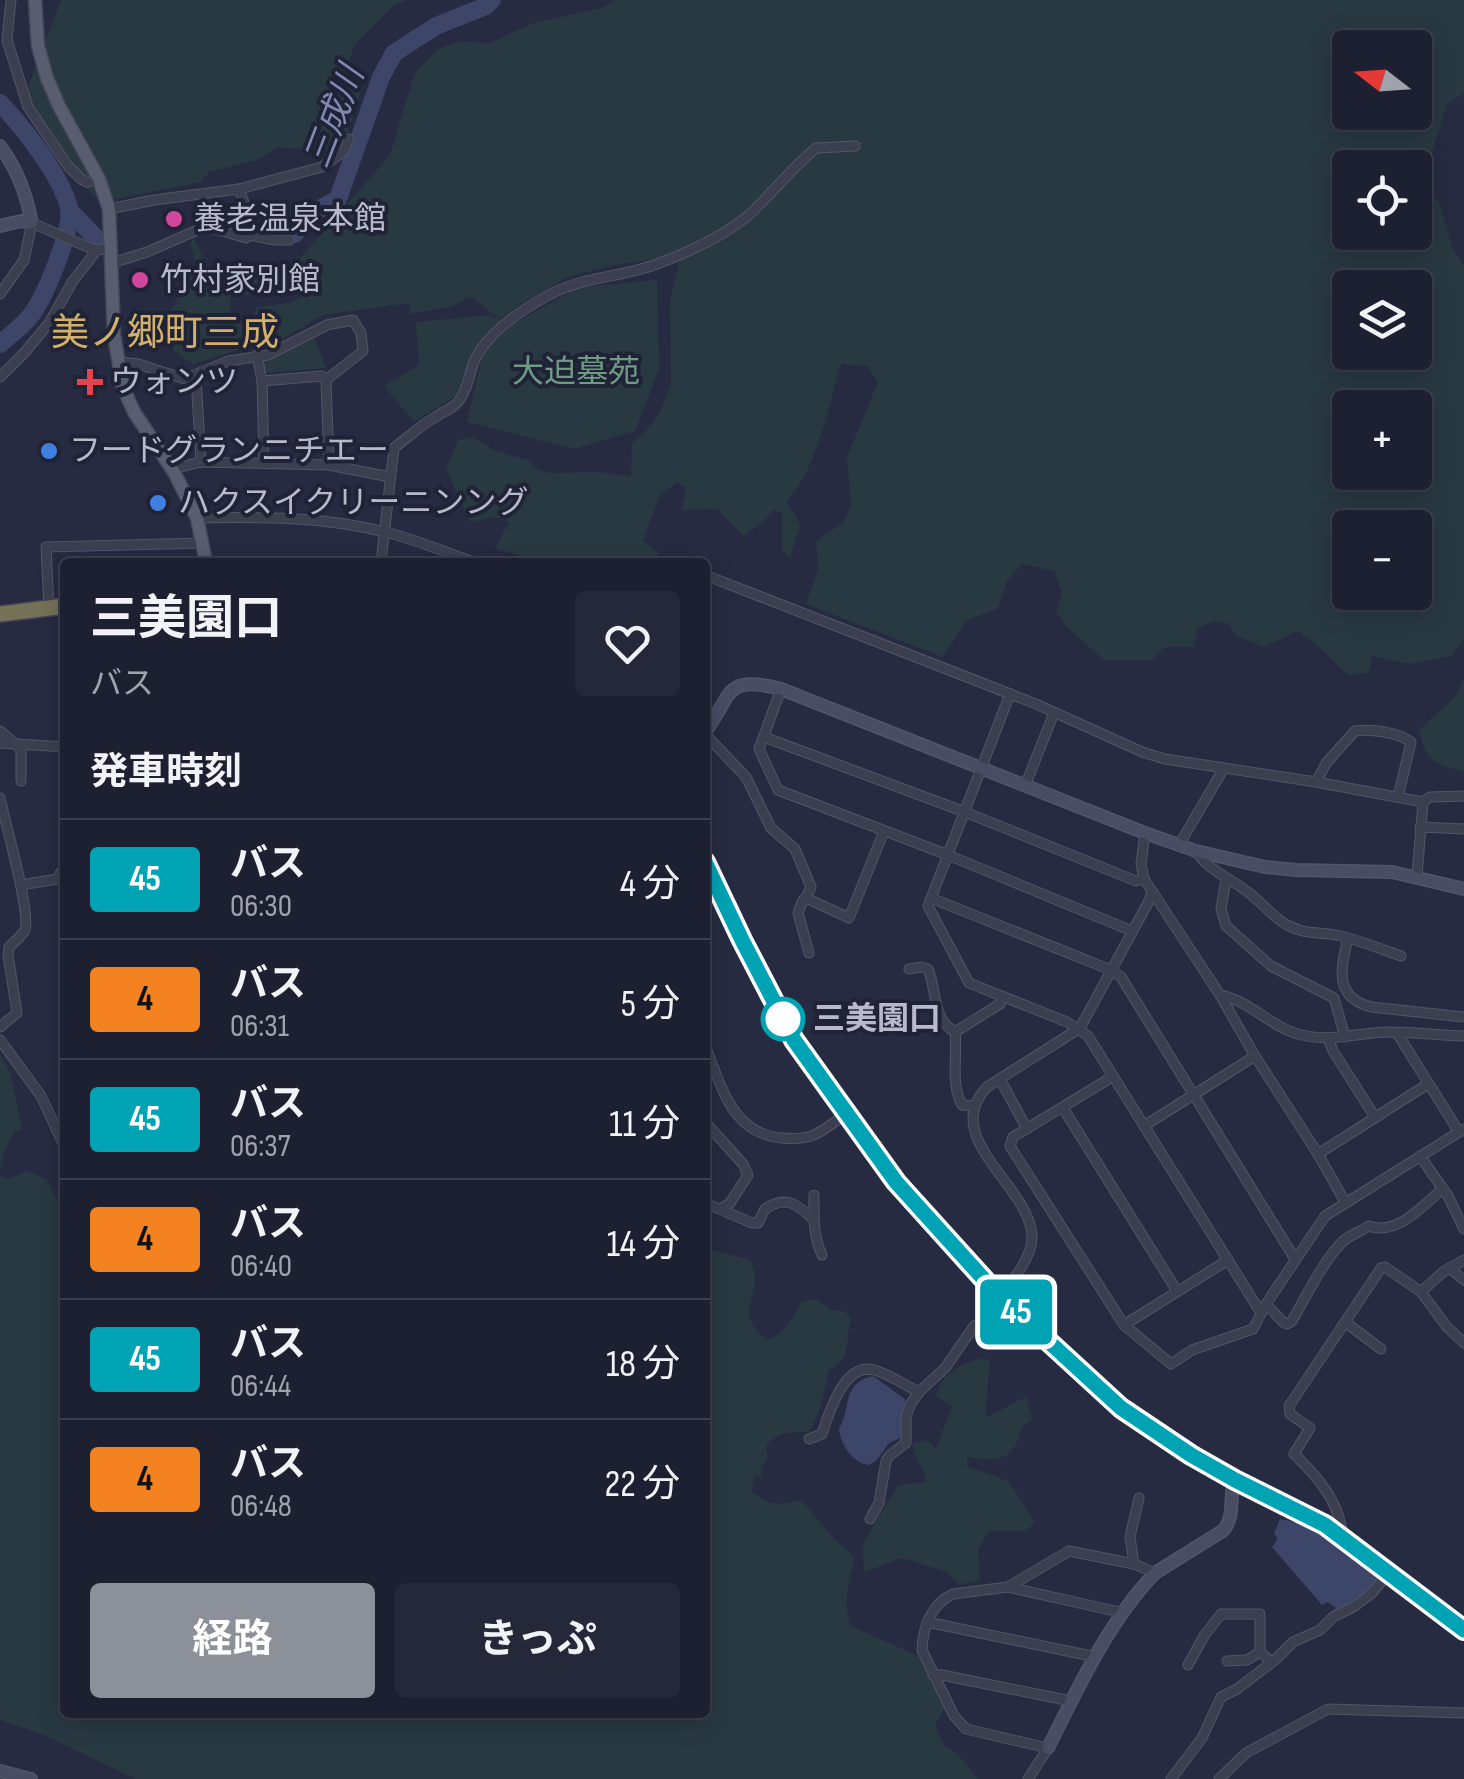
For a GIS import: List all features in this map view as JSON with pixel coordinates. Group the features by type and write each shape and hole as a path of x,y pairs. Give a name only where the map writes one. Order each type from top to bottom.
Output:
{"highway":[{"path":"0,614 57,607"},
{"path":"710,872 794,1040 896,1182 1004,1301 1121,1408 1191,1455 1325,1525 1459,1621"}],"main road":[{"path":"34,0 38,46 47,78 99,179 108,209 100,249 112,264 114,335 123,387 198,518 206,558"}],"street":[{"path":"11,0 7,40 28,107 68,166 87,182 99,179"},
{"path":"108,209 239,189 322,167 344,151 349,139"},
{"path":"0,146 14,166 37,226 24,260 0,294"},
{"path":"382,558 394,448 456,404 491,334 546,296 586,280 636,271 706,243 748,215 816,148 854,146"},
{"path":"239,189 250,235"},
{"path":"0,226 22,221 100,249 49,322 0,376"},
{"path":"112,264 202,228 216,228 239,238 250,235 289,240"},
{"path":"118,362 185,379 228,361 268,355 327,325 353,320 361,333 363,351 326,380"},
{"path":"257,355 262,381 264,463"},
{"path":"196,376 201,462"},
{"path":"262,381 322,376 326,380 329,465"},
{"path":"172,470 201,462 264,463 329,465 390,476"},
{"path":"198,518 320,520 386,532 462,558"},
{"path":"57,607 46,547 204,543"},
{"path":"710,577 1010,694 1165,760 1423,802 1430,797 1464,796"},
{"path":"710,724 730,690 760,684 782,689 1196,851 1296,870 1392,872 1464,890"},
{"path":"782,689 759,750 778,790 1132,931"},
{"path":"1010,694 928,906 969,983 1080,1028 1088,1036 1228,1260 1264,1308 1283,1322 1292,1321 1344,1239 1370,1226 1380,1229 1404,1221 1442,1189"},
{"path":"710,712 714,717"},
{"path":"1025,786 1054,714"},
{"path":"1316,782 1355,730 1405,737 1410,742 1398,797"},
{"path":"0,731 21,748 20,780"},
{"path":"764,737 1136,881 1144,879"},
{"path":"710,738 746,777 771,828 794,848 810,888 798,913 809,952"},
{"path":"0,743 60,748"},
{"path":"1179,845 1224,768"},
{"path":"0,798 21,885 26,926 24,933 9,946 8,954 17,1013 0,1027"},
{"path":"1417,876 1423,802"},
{"path":"1420,827 1464,829"},
{"path":"806,898 849,918 884,831"},
{"path":"1145,834 1141,864 1144,879 1345,1202"},
{"path":"1196,851 1226,879 1250,892 1275,917 1304,933 1348,938 1401,956"},
{"path":"21,885 57,879 60,874"},
{"path":"1226,879 1221,909 1226,926 1272,966 1334,998 1345,1037"},
{"path":"870,1519 879,1504 886,1461 906,1443 910,1405 944,1368 974,1326 999,1314 1032,1237 1028,1218 974,1132 974,1106 980,1094 1000,1079 1080,1028 1152,892"},
{"path":"931,898 1121,977 1295,1259"},
{"path":"1348,938 1342,982 1346,992 1358,1002 1371,1007 1464,1017"},
{"path":"909,969 928,969 934,998 946,1026 955,1032"},
{"path":"1220,996 1244,1002 1290,1032 1328,1038 1397,1033 1464,1036"},
{"path":"955,1032 1000,1004 1004,997"},
{"path":"955,1032 956,1094 962,1105 974,1106"},
{"path":"1112,1076 1013,1138 1010,1146 1124,1324 1171,1364 1192,1350 1253,1329 1325,1216 1462,1130 1397,1033"},
{"path":"1328,1038 1376,1117"},
{"path":"0,1040 41,1096 60,1137"},
{"path":"1144,1126 1256,1056"},
{"path":"710,1057 733,1110 743,1123 764,1136 798,1139 815,1134 848,1112"},
{"path":"1000,1079 1028,1129"},
{"path":"1318,1154 1428,1084"},
{"path":"1062,1108 1177,1291"},
{"path":"710,1128 748,1175 730,1203 720,1208"},
{"path":"1420,1156 1464,1229"},
{"path":"814,1195 814,1219 822,1256"},
{"path":"710,1204 758,1223 765,1209 784,1200 798,1204 814,1219"},
{"path":"1124,1324 1228,1260"},
{"path":"1421,1292 1464,1260"},
{"path":"1342,1538 1342,1523 1327,1492 1294,1454 1310,1428 1290,1414 1289,1406 1381,1268 1421,1292 1464,1343"},
{"path":"1449,1268 1464,1280"},
{"path":"1345,1322 1381,1348"},
{"path":"809,1438 822,1434 839,1391 860,1369 873,1370 919,1392"},
{"path":"1028,1779 1096,1657 1155,1573 1224,1530 1232,1516 1231,1490 1235,1480"},
{"path":"1134,1564 1130,1538 1139,1498"},
{"path":"1008,1588 1069,1551 1134,1564 1155,1573"},
{"path":"1170,1779 1202,1738 1221,1697 1237,1689 1293,1642 1320,1630 1333,1617 1372,1594 1388,1573"},
{"path":"1048,1748 966,1730 954,1716 922,1650 927,1622 937,1605 954,1594 1008,1588 1124,1613"},
{"path":"1188,1665 1221,1614 1231,1612 1260,1614 1260,1652"},
{"path":"927,1622 1096,1657"},
{"path":"1260,1652 1272,1662"},
{"path":"1227,1661 1247,1660 1260,1652"},
{"path":"933,1675 1071,1702"},
{"path":"1219,1779 1246,1754 1328,1709 1464,1713"},
{"path":"0,1771 32,1779"}],"green space":[{"path":"61,0 406,0 395,4 354,45 346,74 362,88 346,137 331,152 278,147 257,160 209,172 201,182 100,202 27,108 28,87"},
{"path":"615,0 1464,0 1464,93 1447,104 1432,153 1332,150 1332,250 1432,250 1432,195 1439,202 1452,246 1464,267 1464,639 1452,656 1408,664 1372,656 1369,673 1348,675 1297,631 1264,647 1236,636 1228,623 1213,621 1197,629 1194,647 1164,647 1152,660 1104,660 1056,612 1062,592 1054,571 1022,564 1007,581 998,608 966,621 943,657 806,604 818,569 816,541 843,523 851,505 847,457 878,382 867,366 841,364 814,456 786,502 800,525 790,558 782,550 782,512 773,510 744,536 717,509 682,510 686,488 677,482 660,495 643,540 659,553 655,558 528,558 495,548 509,522 495,517 470,522 446,469 458,440 472,437 496,451 528,460 538,470 552,473 600,472 631,477 632,443 660,412 671,384 670,300 680,259 665,257 570,276 522,303 500,319 503,322 469,366 457,395 414,422 384,386 419,365 416,322 489,315 499,319 474,298 411,314 409,303 322,315 267,348 258,343 251,320 257,307 295,300 313,285 231,296 229,319 246,325 251,346 193,364 173,350 178,328 163,324 187,278 199,272 190,243 194,238 209,271 264,281 279,276 296,263 390,155 415,72 438,49 462,41 490,43 533,23 605,7"},
{"name":"大迫墓苑","path":"657,280 659,369 635,431 574,449 467,422 483,352 513,324 579,287"},
{"path":"313,334 326,368 265,373 262,358"},
{"path":"1464,676 1464,772 1433,760 1419,730 1457,695"},
{"path":"0,1054 11,1074 22,1131 15,1130 12,1136 0,1175"},
{"path":"26,1171 46,1179 60,1210 60,1718 710,1718 710,1249 750,1260 755,1284 750,1320 768,1340 784,1329 802,1301 816,1299 851,1318 844,1355 829,1370 810,1432 786,1433 770,1441 766,1446 768,1459 761,1476 754,1475 752,1492 775,1503 801,1500 854,1556 847,1599 851,1626 919,1656 945,1708 935,1724 944,1746 957,1753 978,1779 136,1779 44,1735 0,1720 0,1175 8,1179"},
{"path":"983,1358 990,1360 985,1418 1026,1397 1032,1420 1022,1427 1009,1453 996,1459 967,1457 967,1467 1009,1482 1035,1522 1026,1531 989,1531 978,1549 980,1580 959,1585 947,1572 902,1558 864,1572 863,1543 898,1485 926,1482 913,1444 927,1440 936,1449 952,1406 936,1396 939,1388 954,1370"}],"water":[{"path":"873,1376 905,1399 904,1436 889,1443 876,1461 868,1465 848,1452 839,1429 851,1391"},
{"path":"1280,1519 1299,1523 1332,1542 1380,1578 1365,1597 1336,1612 1327,1602 1322,1605 1272,1547 1278,1538 1274,1534"}],"waterway":[{"name":"三成川","path":"295,234 308,217 338,199 381,77 394,53 436,26 492,0"},
{"path":"0,103 50,167 69,208 67,230 39,302 27,320 0,344"},
{"name":"三成川","path":"70,211 97,239"}],"bus line":[{"name":"45","path":"710,873 794,1040 896,1182 999,1296 1121,1408 1191,1455 1325,1525 1464,1630"}],"place":[{"name":"養老温泉本館","path":"174,219"},
{"name":"竹村家別館","path":"140,280"},
{"name":"ウォンツ","path":"90,382"},
{"name":"フードグランニチエー","path":"49,451"},
{"name":"ハクスイクリーニンング","path":"158,503"},
{"name":"三美園口","path":"783,1019"}],"district":[{"name":"美ノ郷町三成","path":"165,333"}]}
